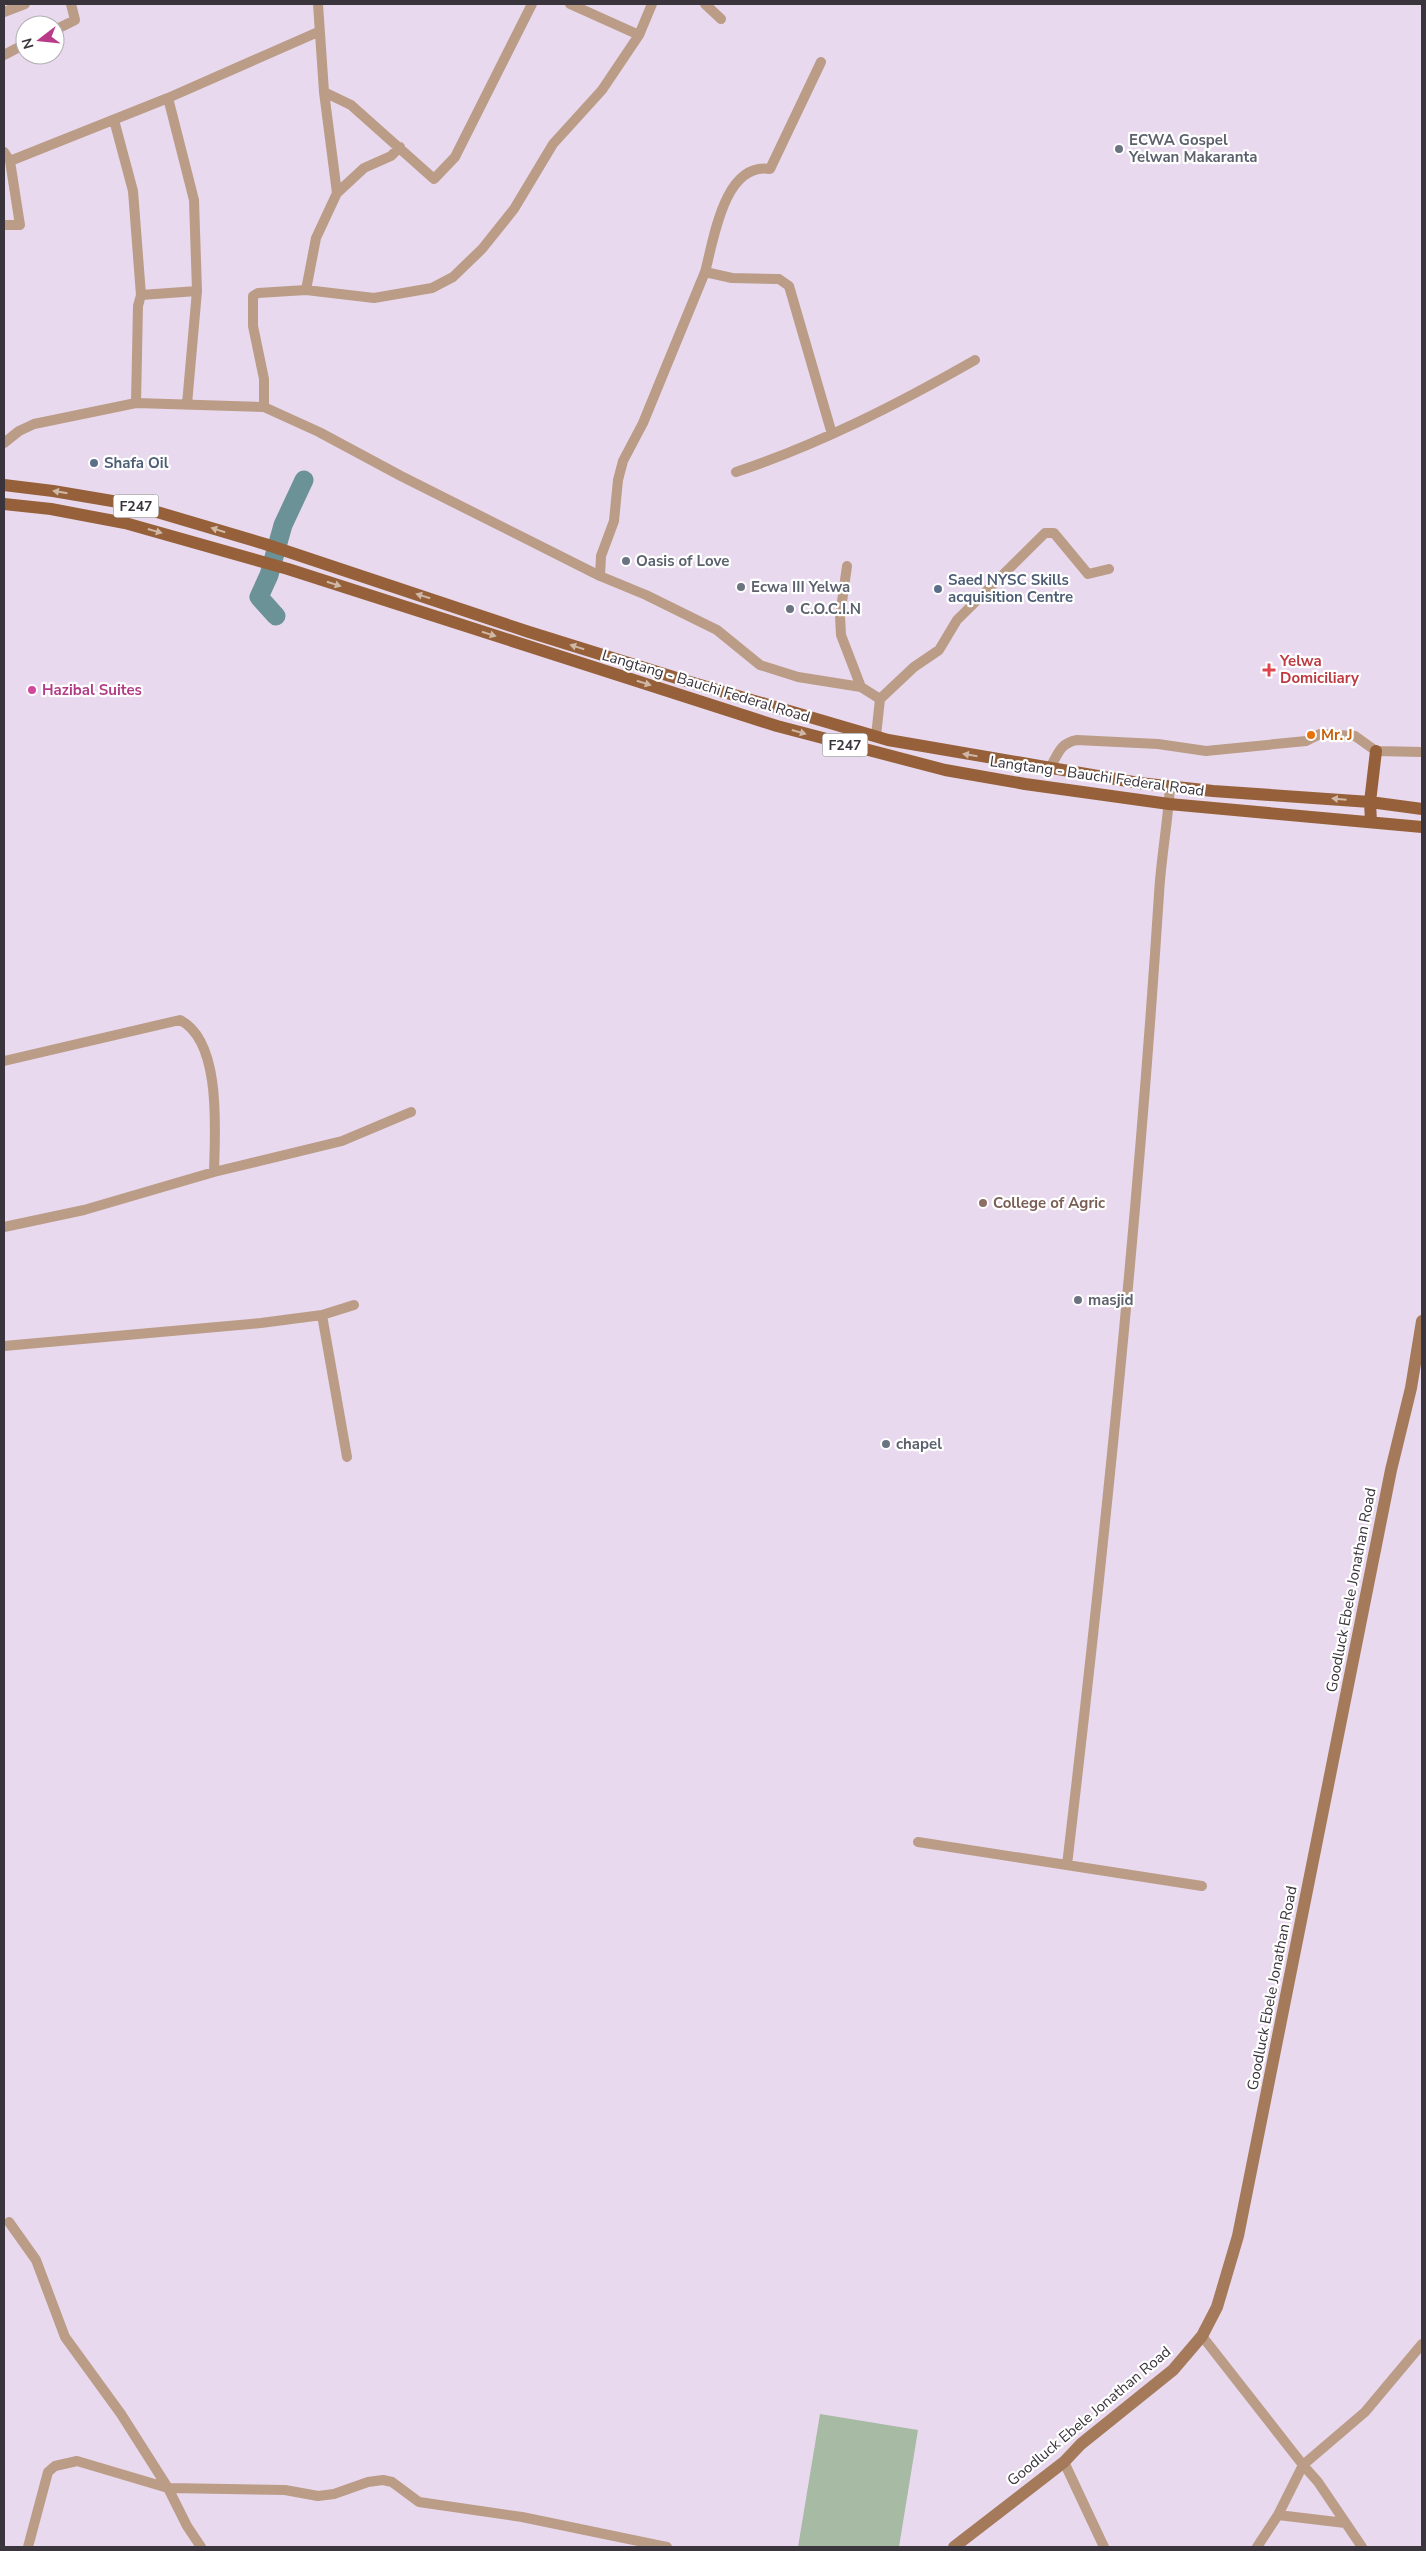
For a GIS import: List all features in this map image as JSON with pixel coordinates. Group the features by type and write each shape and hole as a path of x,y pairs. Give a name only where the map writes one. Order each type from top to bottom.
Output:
{"main road":[{"name":"F247","path":"4,485 70,493 130,504 265,544 683,680 876,736 965,755 1170,786 1370,802 1422,809"},
{"name":"Langtang - Bauchi Federal Road","path":"4,504 109,519 288,569 778,726 945,770 1025,784 1169,804 1422,827"},
{"path":"1371,822 1370,802 1376,751"},
{"name":"Goodluck Ebele Jonathan Road","path":"954,2547 1064,2462 1081,2444 1173,2370 1202,2336 1217,2307 1238,2236 1389,1480 1411,1388 1422,1320"}],"street":[{"path":"4,12 25,4"},
{"path":"65,25 75,20 71,4"},
{"path":"318,4 318,32 324,92 337,193"},
{"path":"324,92 351,105 434,179 455,157 532,4"},
{"path":"570,4 639,34"},
{"path":"264,407 264,380 253,326 253,296 258,293 306,290 374,298 432,288 452,277 482,250 514,209 553,144 602,90 639,34 652,4"},
{"path":"705,4 721,19"},
{"path":"10,161 168,98 318,32"},
{"path":"600,576 601,556 614,521 618,480 623,461 643,423 705,272 724,201 745,172 758,167 770,169 821,62"},
{"path":"168,98 194,200 197,291 186,404"},
{"path":"114,120 133,191 141,295 138,306 136,403"},
{"path":"306,290 316,238 337,193 364,168 391,156 400,147"},
{"path":"4,152 10,161 20,225 4,226"},
{"path":"705,272 732,278 779,279 789,286 832,434"},
{"path":"141,295 197,291"},
{"path":"736,472 790,454 904,400 975,360"},
{"path":"4,443 19,431 34,424 136,403 264,407 319,432 600,576 717,630 760,665 798,677 861,687 880,699"},
{"path":"876,736 880,699 914,667 939,650 957,620 1045,533 1054,533 1088,574 1109,569"},
{"path":"847,566 840,616 841,635 861,687"},
{"path":"1050,768 1060,746 1077,740 1158,744 1206,751 1306,741 1320,734 1355,736 1376,751 1422,752"},
{"path":"1067,1865 1094,1636 1135,1228 1160,884 1170,786"},
{"path":"4,1061 180,1020 191,1026 207,1059 213,1096 214,1172"},
{"path":"4,1227 84,1210 214,1172 342,1141 411,1112"},
{"path":"4,1346 261,1323 322,1315 354,1305"},
{"path":"322,1315 347,1457"},
{"path":"918,1842 1202,1886"},
{"path":"9,2222 36,2260 65,2337 121,2414 168,2488 187,2526 201,2547"},
{"path":"1202,2336 1318,2482 1362,2547"},
{"path":"1257,2547 1278,2515 1303,2465 1365,2412 1422,2344"},
{"path":"28,2547 48,2472 55,2466 78,2461 168,2488 285,2490 318,2496 334,2494 368,2482 383,2480 392,2482 419,2502 522,2517 667,2547"},
{"path":"1064,2462 1104,2547"},
{"path":"1278,2515 1345,2523"}],"green space":[{"path":"820,2414 918,2430 899,2547 798,2547"}],"waterway":[{"path":"276,616 259,597 269,575 283,525 304,480"}],"place":[{"name":"ECWA Gospel Yelwan Makaranta","path":"1119,149"},
{"name":"Shafa Oil","path":"94,463"},
{"name":"Oasis of Love","path":"626,561"},
{"name":"Ecwa III Yelwa","path":"741,587"},
{"name":"Saed NYSC Skills acquisition Centre","path":"938,589"},
{"name":"C.O.C.I.N","path":"790,609"},
{"name":"Yelwa Domiciliary","path":"1269,670"},
{"name":"Hazibal Suites","path":"32,690"},
{"name":"Mr. J","path":"1311,735"},
{"name":"College of Agric","path":"983,1203"},
{"name":"masjid","path":"1078,1300"},
{"name":"chapel","path":"886,1444"}]}
